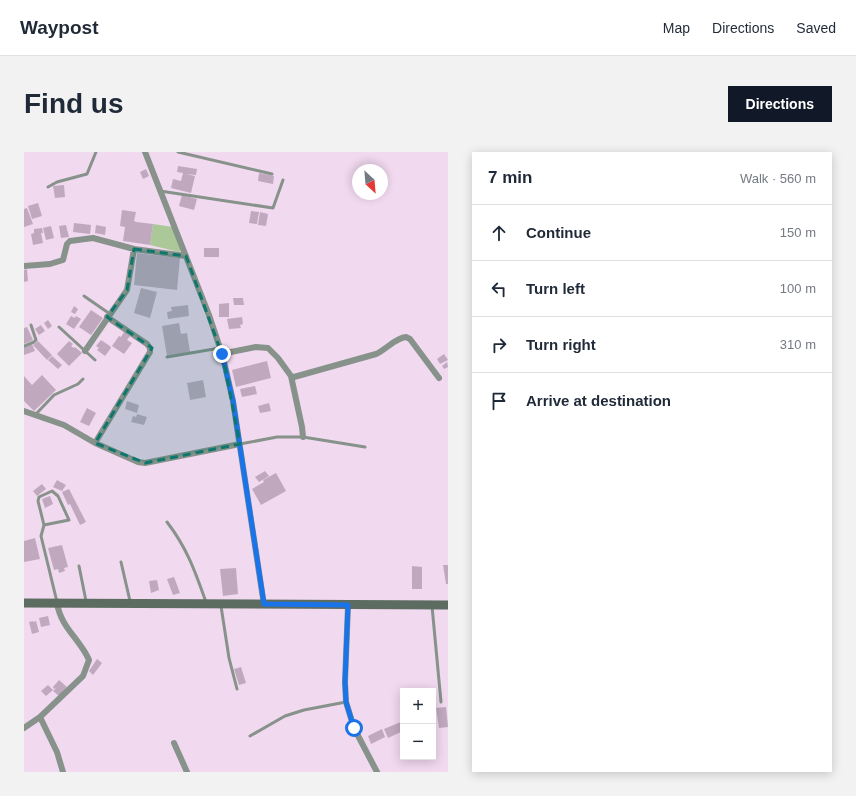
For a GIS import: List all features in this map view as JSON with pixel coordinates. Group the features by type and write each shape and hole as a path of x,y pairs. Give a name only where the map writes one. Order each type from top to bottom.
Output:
{"street":[{"path":"145,152 209,315 221,351 233,401 264,604"},
{"path":"24,266 50,264 63,260 67,244 70,241 93,238 134,249 186,256"},
{"path":"85,351 127,290 134,249"},
{"path":"95,443 150,352 150,348 147,344 108,316"},
{"path":"291,376 294,377 376,354 399,339 406,337 410,339 439,378"},
{"path":"221,351 256,347 268,348 278,358 291,376 303,437"},
{"path":"24,411 64,425 95,443 138,462 145,463 240,444"},
{"path":"24,603 448,606"},
{"path":"24,728 40,717 83,676 89,660 86,653 66,628 57,603"},
{"path":"348,605 345,682 346,702 354,728 377,772"},
{"path":"40,717 57,752 63,772"},
{"path":"174,743 187,772"}],"lane":[{"path":"48,187 57,182 87,174 96,152"},
{"path":"178,152 272,174"},
{"path":"160,191 273,208 283,180"},
{"path":"84,296 108,316"},
{"path":"24,346 36,340 31,325"},
{"path":"59,328 95,360"},
{"path":"167,357 221,351"},
{"path":"35,415 54,395 78,384 83,379"},
{"path":"240,444 277,437 303,437 365,447"},
{"path":"44,525 69,520 58,496 52,491 40,497 38,501 44,525 41,536 57,603"},
{"path":"167,522 185,548 193,565 206,604"},
{"path":"121,562 131,604"},
{"path":"79,566 86,604"},
{"path":"220,604 237,689"},
{"path":"432,605 441,702"},
{"path":"250,736 291,714 346,702"}],"highlighted area":[{"path":"134,249 186,256 223,357 240,444 145,463 95,443 152,348 107,317 127,290"}],"green space":[{"path":"153,224 173,227 182,250 179,252 150,245"}],"building":[{"path":"178,166 197,169 196,175 186,174 195,176 191,193 171,188 173,179 181,181 183,173 177,172"},
{"path":"146,169 149,176 143,179 140,172"},
{"path":"259,173 274,176 273,184 258,181"},
{"path":"64,185 65,197 55,198 53,186"},
{"path":"182,195 197,199 194,210 179,206"},
{"path":"38,203 42,216 32,219 28,206"},
{"path":"27,208 33,224 24,227 24,209"},
{"path":"122,210 136,212 134,221 136,222 153,224 150,245 123,241 125,227 120,226"},
{"path":"251,211 259,212 257,224 249,223"},
{"path":"260,212 268,214 266,226 258,225"},
{"path":"74,223 91,225 90,234 73,232"},
{"path":"66,225 69,237 61,238 59,226"},
{"path":"96,225 106,227 105,235 95,233"},
{"path":"51,226 54,238 46,240 43,228"},
{"path":"42,228 43,233 41,233 43,243 33,245 31,234 34,233 34,229"},
{"path":"204,248 219,248 219,257 204,257"},
{"path":"137,253 180,258 177,290 134,285"},
{"path":"27,269 28,281 24,282 24,270"},
{"path":"141,288 157,292 150,318 134,313"},
{"path":"233,298 243,298 244,305 234,305"},
{"path":"229,303 229,317 219,317 219,304"},
{"path":"188,305 189,316 168,319 167,312 172,311 171,307"},
{"path":"74,306 78,309 75,314 71,312"},
{"path":"91,310 103,318 91,335 79,327"},
{"path":"71,316 75,318 76,316 81,319 74,329 66,324"},
{"path":"242,317 243,324 240,325 241,328 229,329 227,319"},
{"path":"48,320 52,326 48,329 44,323"},
{"path":"179,323 181,334 187,333 190,352 167,356 162,326"},
{"path":"41,325 45,331 39,335 35,329"},
{"path":"27,327 33,340 24,344 24,328"},
{"path":"124,332 130,336 127,340 132,343 124,354 112,346"},
{"path":"101,340 111,348 105,356 97,350 99,348 96,346"},
{"path":"38,341 52,355 47,360 33,345"},
{"path":"69,341 73,344 71,346 74,348 75,347 82,353 69,366 57,354"},
{"path":"32,344 35,351 24,355 24,347"},
{"path":"444,354 448,360 440,364 437,359"},
{"path":"52,356 62,365 58,369 48,360"},
{"path":"267,361 271,378 236,387 232,370"},
{"path":"447,362 448,367 444,369 442,366"},
{"path":"42,375 56,390 34,411 24,401 24,376 32,385"},
{"path":"203,380 206,397 190,400 187,383"},
{"path":"255,386 257,394 242,397 240,389"},
{"path":"127,401 139,405 137,413 125,409"},
{"path":"269,403 271,411 260,413 258,406"},
{"path":"87,408 96,413 89,426 80,422"},
{"path":"137,414 147,417 144,425 131,422 133,416 136,417"},
{"path":"265,471 269,476 259,482 255,477"},
{"path":"276,473 286,491 261,505 252,489 264,482 263,480"},
{"path":"57,480 66,485 62,491 53,487"},
{"path":"42,484 46,489 37,496 33,491"},
{"path":"69,489 86,522 80,525 70,504 68,505 62,492"},
{"path":"50,496 53,504 45,508 42,499"},
{"path":"35,538 40,559 24,562 24,541"},
{"path":"62,545 68,567 64,568 65,571 59,573 58,569 54,570 48,548"},
{"path":"443,565 448,565 448,584 446,584"},
{"path":"412,566 422,567 422,589 412,589"},
{"path":"236,568 238,594 223,596 220,569"},
{"path":"174,577 180,593 173,595 167,579"},
{"path":"157,580 159,590 151,593 149,581"},
{"path":"48,616 50,625 41,627 39,618"},
{"path":"36,621 39,632 32,634 29,622"},
{"path":"97,659 102,663 93,675 89,671"},
{"path":"241,667 246,683 239,685 234,669"},
{"path":"59,680 67,687 59,696 53,691 56,688 54,689 53,687"},
{"path":"48,685 53,690 46,696 41,691"},
{"path":"446,707 448,727 439,728 436,708"},
{"path":"400,722 400,732 388,738 384,729"},
{"path":"382,729 385,737 371,744 368,736"}],"route":[{"path":"222,354 233,401 264,604 348,605 345,682 346,702 354,728"}]}
